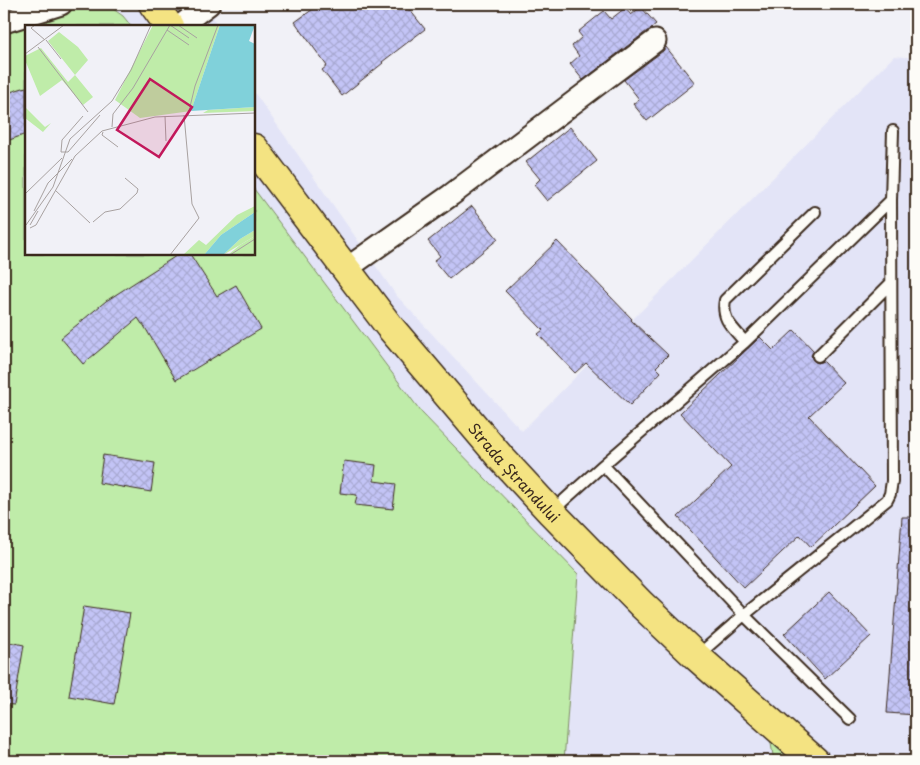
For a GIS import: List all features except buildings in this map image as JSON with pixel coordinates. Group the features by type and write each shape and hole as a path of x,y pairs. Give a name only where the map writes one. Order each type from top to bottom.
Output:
{"main road":[{"name":"Strada Ștrandului","path":"255,149 389,326 501,458 550,512 696,657 815,761"}],"street":[{"path":"4,22 61,4"},
{"path":"169,19 209,4"},
{"path":"346,268 451,195 655,41"}],"lane":[{"path":"696,657 744,615 887,500 890,494 892,480 890,200 892,131"},
{"path":"550,512 745,342 890,200"},
{"path":"745,342 728,322 723,310 724,300 815,212"},
{"path":"818,356 891,283"},
{"path":"603,466 744,615 850,719"}],"shaded area":[{"path":"106,4 208,4 217,25 130,25 123,16"},
{"path":"894,56 916,58 916,761 564,761 578,574 422,413 255,190 255,93 396,295 522,431"}],"green space":[{"path":"4,4 106,4 123,16 130,25 25,25 25,255 255,255 255,190 422,413 578,574 564,761 4,761"},
{"path":"770,738 795,761 774,761"}]}
